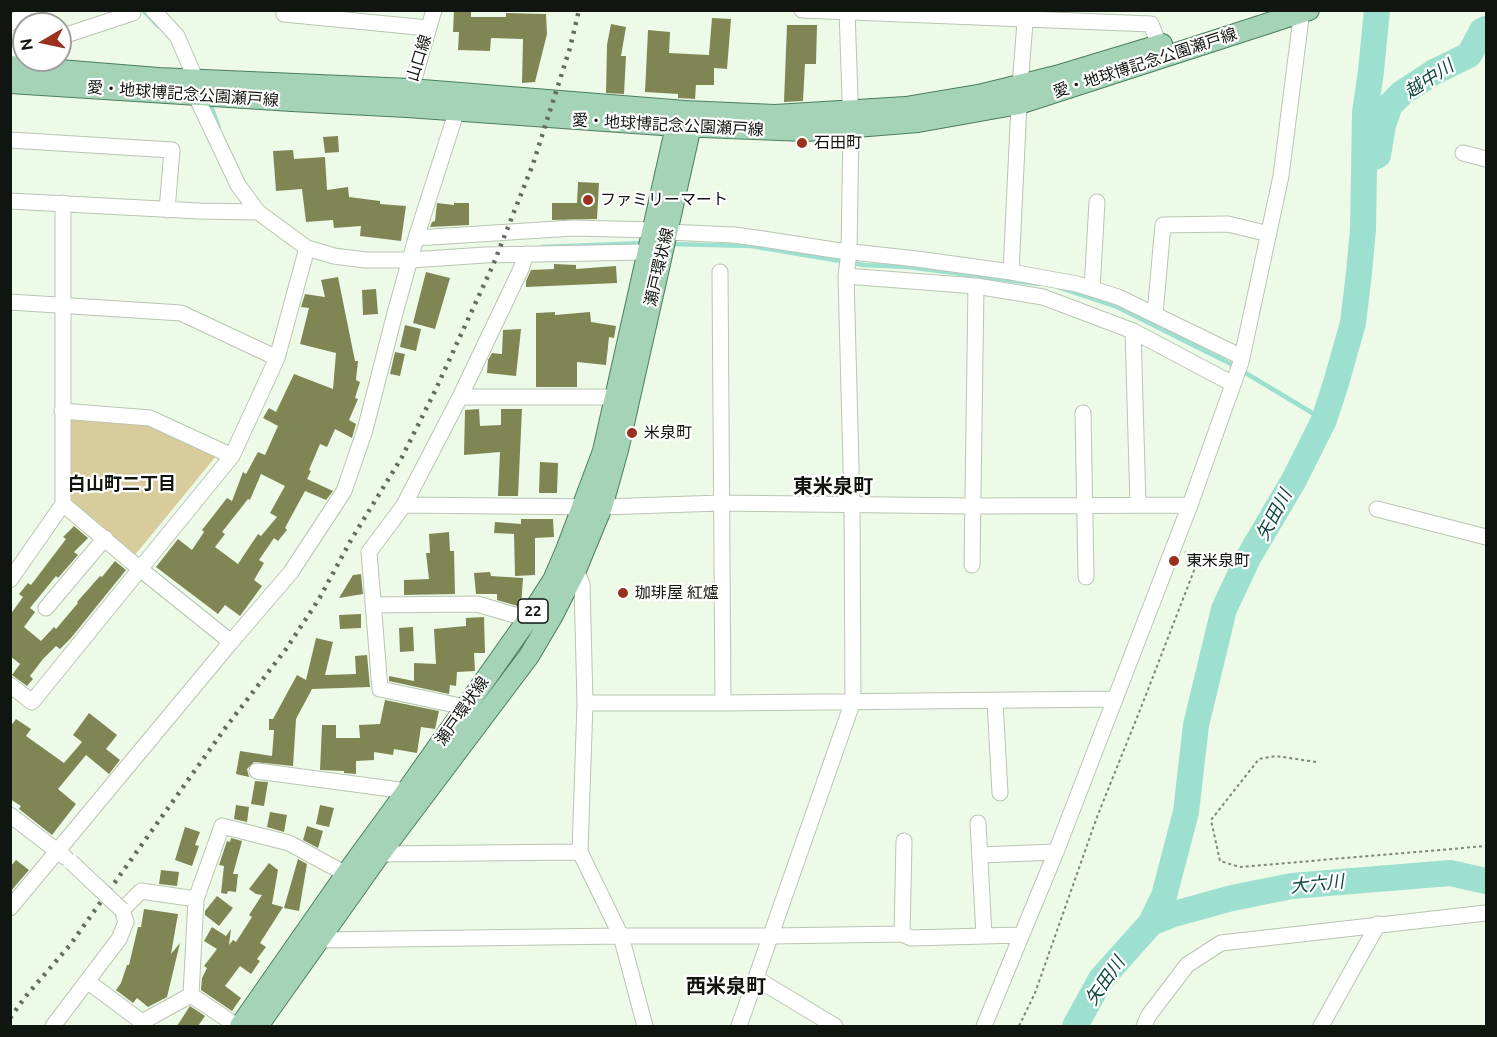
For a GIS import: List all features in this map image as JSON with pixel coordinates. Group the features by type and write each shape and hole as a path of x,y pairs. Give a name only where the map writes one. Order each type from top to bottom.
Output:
{"main road":[{"name":"愛・地球博記念公園瀬戸線","path":"1020,95 1159,45 1266,10"},
{"name":"愛・地球博記念公園瀬戸線","path":"11,72 196,87 408,98 806,131 850,118 918,122 1020,95 1304,11"},
{"name":"愛・地球博記念公園瀬戸線","path":"408,98 457,110 684,121"},
{"name":"瀬戸環状線","path":"238,1026 528,619 553,580 592,506 621,439 660,231 684,121"},
{"name":"瀬戸環状線","path":"258,1026 380,854 529,656 576,570 592,506 646,252 660,231"}],"street":[{"path":"10,23 35,10"},
{"path":"72,33 133,13 131,10"},
{"path":"153,10 177,36 237,185 258,212 307,248 334,256 364,260 646,252"},
{"path":"284,10 284,14 428,28"},
{"name":"山口線","path":"408,98 434,10"},
{"path":"802,10 1151,17 1159,45"},
{"path":"739,1026 853,701 852,504 846,276 849,252 850,118 847,11"},
{"path":"984,1026 1056,852 1174,547 1238,369 1281,176 1304,11"},
{"path":"1011,272 1025,15"},
{"path":"10,908 291,573 344,491 365,430 416,238 457,110"},
{"path":"10,140 172,150 167,210"},
{"path":"1462,153 1486,159"},
{"path":"10,201 167,210 258,212"},
{"path":"1092,289 1097,202"},
{"path":"10,580 63,504 63,203"},
{"path":"1155,314 1163,225 1228,224 1269,234"},
{"path":"416,238 573,228 734,235 1011,272 1077,284 1118,297 1155,314 1238,369"},
{"path":"10,685 32,702 232,456 277,358 307,248"},
{"path":"465,707 380,689 369,552 404,505 460,397 526,254"},
{"path":"720,272 723,703"},
{"path":"846,276 976,286 1043,297 1238,369"},
{"path":"972,566 976,286"},
{"path":"10,302 182,313 277,358"},
{"path":"1133,331 1138,505"},
{"path":"460,397 615,397"},
{"path":"62,411 150,418 232,456"},
{"path":"1083,413 1086,577"},
{"path":"404,505 592,506 721,503 973,506 1190,505"},
{"path":"63,504 231,642"},
{"path":"1377,509 1486,537"},
{"path":"46,608 105,538"},
{"path":"576,570 582,584 585,703 580,852 621,936 645,1026"},
{"path":"373,605 477,604 528,619"},
{"path":"585,703 1115,699"},
{"path":"995,701 1000,793"},
{"path":"257,771 406,791"},
{"path":"10,815 71,862 122,910 126,922 119,939 52,1026"},
{"path":"978,823 984,935"},
{"path":"191,995 196,899 222,826 289,843 346,874"},
{"path":"902,934 904,841"},
{"path":"380,854 580,852"},
{"path":"980,855 1056,852"},
{"path":"122,910 141,891 196,899"},
{"path":"1144,1026 1149,1015 1187,965 1221,943 1486,913"},
{"path":"1321,1026 1378,924"},
{"path":"319,940 902,934 911,938 1021,935"},
{"path":"757,979 835,1026"},
{"path":"87,981 142,1022 191,995"},
{"path":"191,995 238,1026"}],"path":[{"path":"1019,1026 1035,993 1074,887 1096,817 1195,568 1189,554 1174,547"},
{"path":"1316,762 1276,756 1259,759 1211,820 1220,861 1240,867 1486,846"}],"shaded area":[{"path":"63,415 145,422 217,455 135,555 63,496"}],"building":[{"path":"454,10 471,10 471,17 506,17 506,13 546,14 547,34 535,82 522,83 523,39 491,38 490,51 458,50 459,32 453,32"},
{"path":"712,18 731,19 727,69 714,68 714,85 696,85 695,99 678,98 678,94 645,92 648,30 670,32 669,53 709,55"},
{"path":"611,24 626,27 621,56 626,56 624,94 606,93 607,45"},
{"path":"787,25 817,25 816,64 805,64 803,101 784,102"},
{"path":"338,136 339,152 325,153 323,137"},
{"path":"293,150 294,159 325,157 327,190 348,187 349,197 380,201 380,204 406,206 401,241 360,236 361,226 334,228 333,220 306,222 302,189 276,191 273,151"},
{"path":"578,182 599,183 597,219 552,220 552,203 577,203"},
{"path":"437,203 454,205 454,203 469,203 469,225 430,227 435,221"},
{"path":"554,264 576,265 576,269 616,266 617,283 526,287 531,270 554,269"},
{"path":"426,272 450,278 435,329 413,323"},
{"path":"338,277 355,361 358,361 356,380 360,382 355,398 358,399 349,420 356,424 352,438 335,429 327,447 320,444 307,479 333,491 326,500 305,491 285,528 287,530 278,541 274,538 259,560 264,563 254,580 262,586 240,616 225,605 218,614 156,567 178,539 192,550 204,532 202,530 227,498 232,501 243,472 246,474 258,452 265,455 278,426 263,418 269,408 276,412 294,374 333,389 336,353 300,344 309,308 301,307 305,294 325,297 321,280","holes":["261,474 285,486 270,513 277,517 261,536 258,534 238,564 215,547 225,534 222,532 248,499 250,500"]},
{"path":"376,289 378,314 363,315 362,290"},
{"path":"555,312 555,315 590,312 591,322 616,326 614,338 609,337 606,365 577,362 577,387 536,387 536,313"},
{"path":"405,325 421,329 416,351 400,347"},
{"path":"521,329 516,376 487,373 488,360 492,353 502,354 503,330"},
{"path":"395,352 405,354 400,376 390,374"},
{"path":"479,409 480,426 501,425 501,409 522,409 518,496 498,496 500,452 464,455 465,410"},
{"path":"540,462 558,463 557,493 539,493"},
{"path":"521,519 553,519 554,537 535,538 535,575 515,576 514,534 494,533 495,522 521,524"},
{"path":"74,526 88,538 74,552 78,555 58,578 56,576 30,608 35,612 24,627 41,641 54,627 56,629 77,602 115,561 126,570 71,638 60,649 56,646 43,659 30,676 33,679 27,686 12,675 20,664 10,656 10,615 23,597 19,594 28,583 31,585 66,539 63,537"},
{"path":"449,532 450,551 454,551 455,594 404,595 404,580 429,579 426,553 430,553 429,534"},
{"path":"490,572 491,576 523,578 521,607 497,600 497,594 476,594 474,573"},
{"path":"361,574 363,594 339,598 353,575"},
{"path":"361,614 361,628 340,629 339,615"},
{"path":"484,617 485,653 474,653 475,671 457,672 456,686 450,685 449,694 389,681 389,676 414,681 414,663 436,664 434,629 466,626 466,618"},
{"path":"413,627 414,651 400,652 399,628"},
{"path":"316,638 333,642 325,675 356,674 355,656 367,655 370,687 312,689 296,719 293,766 254,762 247,769 249,777 236,774 240,751 272,756 274,730 269,730 269,719 273,719 297,675 306,680"},
{"path":"385,700 439,711 435,729 421,727 417,753 394,749 393,755 374,752 374,760 356,761 356,774 320,770 322,725 336,725 336,738 360,738 359,725 380,724"},
{"path":"89,713 117,735 106,749 120,760 109,774 86,755 58,789 76,804 52,835 19,809 21,806 10,799 10,727 16,719 31,729 26,736 64,763 82,742 73,735"},
{"path":"255,781 268,782 264,806 251,804"},
{"path":"236,805 249,807 247,822 234,819"},
{"path":"320,805 334,808 329,827 316,824"},
{"path":"270,812 287,815 284,832 267,827"},
{"path":"307,826 323,831 318,848 303,840"},
{"path":"185,827 200,832 195,845 199,846 192,866 175,860"},
{"path":"231,838 242,841 233,874 238,874 236,892 228,891 227,894 221,893 224,866 219,865 227,841 230,842"},
{"path":"298,859 307,864 299,911 284,908"},
{"path":"16,860 29,870 10,892 10,867"},
{"path":"269,863 278,870 272,904 283,907 260,943 266,947 257,959 260,961 251,974 240,966 225,986 241,998 232,1011 201,990 202,978 207,968 204,966 217,949 204,941 212,927 226,936 231,929 229,945 233,940 236,942 252,917 249,915 262,895 249,889"},
{"path":"161,870 179,872 177,886 159,884"},
{"path":"217,896 233,908 219,926 205,915 205,911"},
{"path":"144,909 178,914 171,954 180,943 167,997 148,1007 137,998 133,1003 116,990 129,965"},
{"path":"190,1006 205,1016 198,1026 177,1026"}],"waterway":[{"path":"143,10 158,26"},
{"name":"矢田川","path":"1075,1026 1101,979 1151,923 1164,896 1186,812 1196,725 1224,609 1248,558 1294,480 1324,420 1336,383 1353,323 1359,273 1363,229 1365,113 1377,10"},
{"name":"越中川","path":"1374,157 1378,155 1383,125 1390,105 1402,93 1434,72 1469,55 1482,31 1486,29"},
{"path":"209,100 219,128"},
{"path":"542,247 645,243"},
{"path":"668,244 751,246 864,265 908,267 1038,284"},
{"path":"1058,287 1115,306 1229,363 1324,420"},
{"name":"大六川","path":"1151,923 1174,914 1232,898 1292,886 1450,873 1486,881"}],"railway":[{"path":"10,1018 70,945 226,727 286,649 319,599 351,540 402,457 493,265 533,164 570,48 579,10"}],"place":[{"name":"石田町","path":"802,143"},
{"name":"ファミリーマート","path":"588,200"},
{"name":"米泉町","path":"632,433"},
{"name":"東米泉町","path":"1174,561"},
{"name":"珈琲屋 紅爐","path":"623,593"}],"district":[{"name":"白山町二丁目","path":"122,484"},
{"name":"東米泉町","path":"833,486"},
{"name":"西米泉町","path":"726,986"}]}
